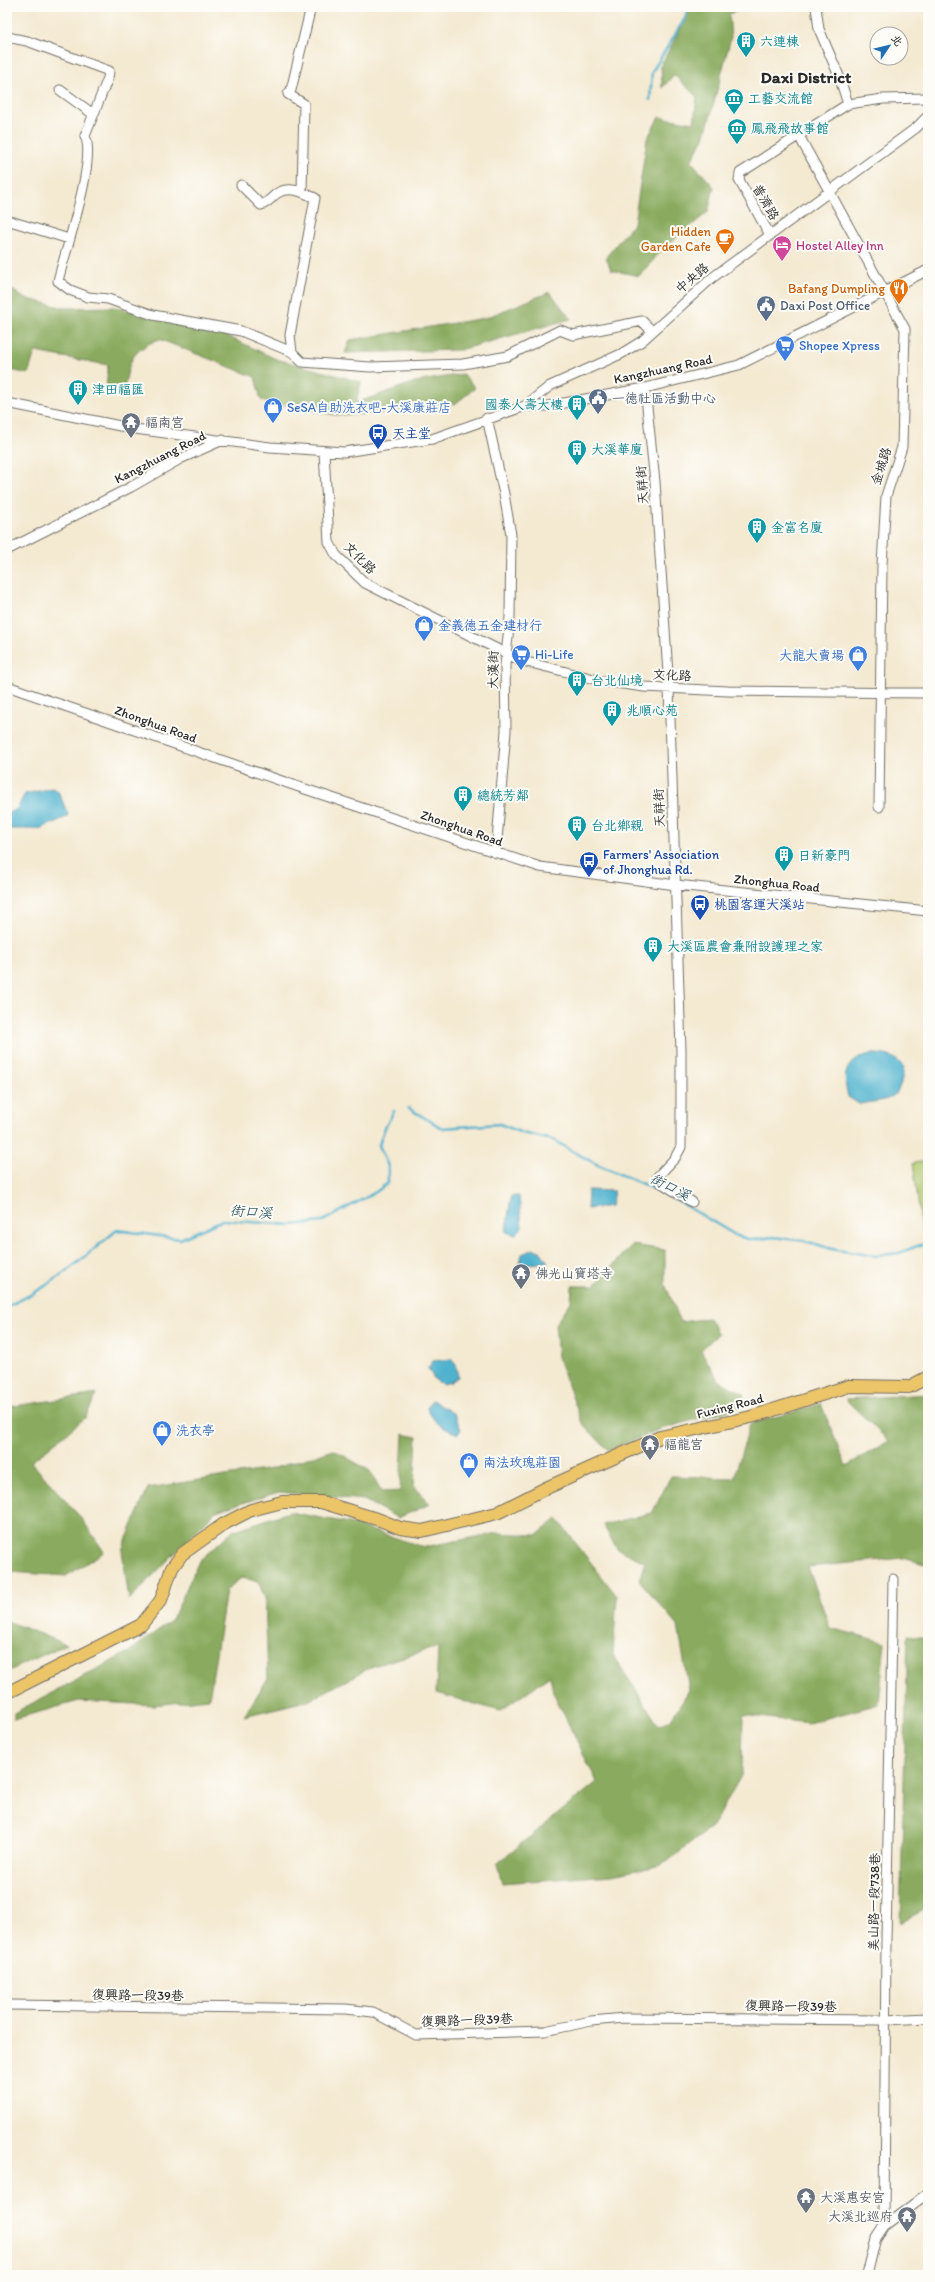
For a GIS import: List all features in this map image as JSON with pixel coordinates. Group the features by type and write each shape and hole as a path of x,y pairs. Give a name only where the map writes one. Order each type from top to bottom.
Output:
{"main road":[{"name":"Fuxing Road","path":"7,1693 141,1625 161,1600 172,1568 182,1554 224,1524 251,1510 282,1502 321,1502 380,1520 400,1528 422,1531 497,1513 539,1492 660,1437 751,1417 849,1386 909,1387 928,1377"}],"street":[{"path":"302,191 304,104 288,94 291,90 311,7"},
{"path":"816,7 819,29 839,76 848,104 882,99 928,98"},
{"path":"7,37 27,40 109,71 108,78 85,136 88,142 86,177 58,281 70,290 88,297 108,299 153,315 241,331 292,352 302,362 370,367 463,364 508,356 560,330 572,335 642,321 652,331"},
{"path":"60,90 93,114"},
{"name":"普濟路","path":"770,235 739,180 740,172 848,104"},
{"name":"中央路","path":"525,406 550,386 621,354 642,341 712,278 916,128 928,116"},
{"name":"金城路","path":"799,136 905,329 901,409 902,447 886,496 882,565 879,807"},
{"path":"241,185 261,205 277,193 287,189 302,191 315,198 290,335 292,352"},
{"path":"7,220 69,238"},
{"name":"Kangzhuang Road","path":"7,550 131,487 180,459 224,440 270,447 344,452 432,439 487,418 525,406 548,406 645,388 738,365 928,270"},
{"name":"天祥街","path":"645,388 656,482 669,688 681,1051 681,1147 675,1158 658,1176 660,1182 692,1202"},
{"path":"7,403 135,429 224,440"},
{"name":"大漢街","path":"487,418 511,535 510,617 506,653 505,752 496,853"},
{"name":"文化路","path":"324,451 329,542 336,555 365,583 519,660 602,681 669,688 928,693"},
{"name":"Zhonghua Road","path":"7,686 540,867 676,885 928,911"},
{"name":"美山路一段738巷","path":"884,2226 885,2020 893,1579"},
{"name":"復興路一段39巷","path":"7,2006 346,2009 373,2012 416,2035 545,2031 591,2021 625,2018 885,2020 928,2018"},
{"path":"867,2275 876,2238 884,2226 928,2193"}],"green space":[{"path":"692,7 750,7 729,14 731,37 704,138 691,161 714,187 708,212 664,248 639,276 611,270 606,257 634,223 647,139 659,117 694,123 697,97 674,75 662,88 661,65"},
{"path":"7,286 24,298 65,308 114,307 212,329 276,359 361,382 356,403 415,382 463,374 475,388 455,404 432,403 378,414 336,415 261,400 255,377 159,339 142,349 132,359 127,373 124,392 106,391 108,365 35,352 28,374 7,369"},
{"path":"550,292 571,319 460,350 345,353 350,340 485,318"},
{"path":"928,1161 928,1232 922,1233 913,1163"},
{"path":"632,1245 665,1250 665,1284 681,1322 709,1318 718,1334 701,1350 718,1380 745,1394 738,1408 661,1429 608,1450 582,1423 558,1358 555,1324 571,1302 572,1286 594,1286"},
{"path":"97,1394 85,1418 31,1462 82,1519 104,1552 66,1576 11,1572 7,1565 7,1407"},
{"path":"928,1394 928,1565 903,1558 808,1567 830,1628 885,1642 879,1704 808,1723 743,1715 742,1774 712,1827 663,1865 612,1875 502,1883 497,1864 597,1782 553,1692 550,1676 500,1711 436,1693 438,1647 373,1666 310,1700 244,1716 268,1678 265,1598 258,1581 241,1578 226,1590 209,1699 154,1705 79,1701 14,1719 14,1713 127,1653 172,1620 199,1561 232,1531 289,1512 349,1523 424,1547 497,1533 537,1535 557,1519 617,1596 613,1655 659,1726 671,1719 689,1690 678,1626 639,1580 645,1562 617,1549 603,1525 652,1513 671,1476 734,1478 750,1424 821,1404 846,1466 889,1441 845,1399"},
{"path":"403,1434 417,1437 414,1487 430,1504 398,1518 364,1500 279,1492 216,1511 129,1600 122,1550 148,1488 271,1469 334,1450 370,1471 382,1492 400,1491"},
{"path":"7,1621 66,1644 7,1672"},
{"path":"908,1635 928,1638 928,1908 900,1922"}],"water":[{"path":"52,788 58,791 68,814 67,817 39,829 7,829 7,812 14,811 16,809 25,794"},
{"path":"870,1054 889,1056 901,1063 904,1067 902,1078 900,1087 892,1097 879,1101 859,1104 848,1097 845,1081 847,1069 855,1060"},
{"path":"588,1190 614,1191 611,1206 587,1209"},
{"path":"511,1196 519,1196 522,1228 515,1235 506,1232"},
{"path":"534,1249 540,1251 548,1262 519,1265 522,1254"},
{"path":"451,1359 456,1365 458,1377 451,1382 442,1384 434,1379 428,1368 433,1361"},
{"path":"432,1400 454,1414 461,1429 458,1434 448,1430 435,1421 427,1408"}],"waterway":[{"path":"650,100 652,72 684,20 690,7"},
{"name":"街口溪","path":"408,1108 442,1128 500,1124 522,1133 553,1140 594,1163 666,1194 737,1236 752,1240 773,1237 805,1241 836,1250 876,1256 899,1253 928,1242"},
{"name":"街口溪","path":"7,1306 23,1299 51,1282 117,1230 180,1239 223,1220 291,1225 321,1222 376,1192 388,1183 388,1166 379,1145 384,1130 394,1111"}],"place":[{"name":"六連棟","path":"746,58"},
{"name":"工藝交流館","path":"734,115"},
{"name":"鳳飛飛故事館","path":"737,145"},
{"name":"Hidden Garden Cafe","path":"725,255"},
{"name":"Hostel Alley Inn","path":"782,262"},
{"name":"Bafang Dumpling","path":"899,305"},
{"name":"Daxi Post Office","path":"766,322"},
{"name":"Shopee Xpress","path":"785,362"},
{"name":"津田福匯","path":"78,406"},
{"name":"一德社區活動中心","path":"598,415"},
{"name":"國泰人壽大樓","path":"577,421"},
{"name":"SeSA自助洗衣吧-大溪康莊店","path":"273,424"},
{"name":"福南宮","path":"131,439"},
{"name":"天主堂","path":"378,450"},
{"name":"大溪華廈","path":"577,466"},
{"name":"金富名廈","path":"757,544"},
{"name":"金義德五金建材行","path":"424,642"},
{"name":"Hi-Life","path":"521,671"},
{"name":"大龍大賣場","path":"858,672"},
{"name":"台北仙境","path":"577,697"},
{"name":"兆順心苑","path":"612,727"},
{"name":"總統芳鄰","path":"463,812"},
{"name":"台北鄉親","path":"577,842"},
{"name":"日新豪門","path":"784,872"},
{"name":"Farmers' Association of Jhonghua Rd.","path":"589,878"},
{"name":"桃園客運大溪站","path":"700,921"},
{"name":"大溪區農會兼附設護理之家","path":"653,963"},
{"name":"佛光山寶塔寺","path":"521,1290"},
{"name":"洗衣亭","path":"162,1447"},
{"name":"福龍宮","path":"650,1461"},
{"name":"南法玫瑰莊園","path":"469,1479"},
{"name":"大溪惠安宮","path":"806,2214"},
{"name":"大溪北巡府","path":"907,2233"}],"district":[{"name":"Daxi District","path":"806,77"}]}
